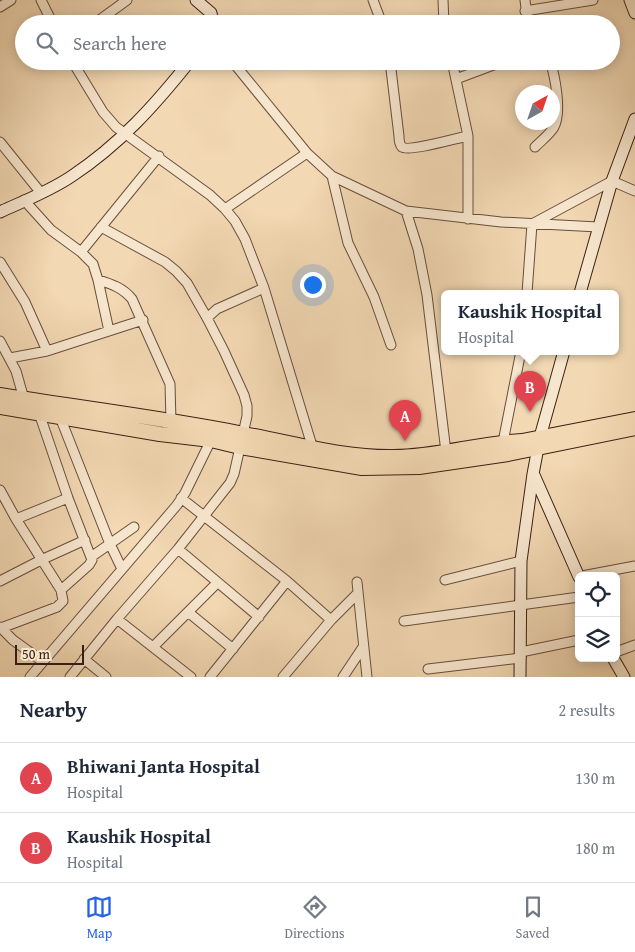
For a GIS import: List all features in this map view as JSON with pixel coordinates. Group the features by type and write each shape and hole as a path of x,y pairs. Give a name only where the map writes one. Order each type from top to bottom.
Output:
{"main road":[{"path":"0,396 171,422 362,468 419,467 539,443 635,428"},
{"path":"0,407 160,434 211,440 242,440 356,455 395,458 446,452 503,442 539,443 635,419"}],"street":[{"path":"41,0 48,15"},
{"path":"106,15 127,0"},
{"path":"196,0 211,15"},
{"path":"374,0 379,15"},
{"path":"442,0 443,15"},
{"path":"525,0 526,15"},
{"path":"525,11 593,0"},
{"path":"77,70 103,112 125,134 159,156 210,194 235,221 245,240 264,288 312,448"},
{"path":"0,212 71,177 107,150 157,103 183,70"},
{"path":"239,70 307,153 332,176 406,211 468,219 598,227"},
{"path":"391,70 398,136 402,147 420,146 468,136"},
{"path":"454,70 468,136 468,219"},
{"path":"456,79 480,70"},
{"path":"536,147 554,128 558,116 558,102 552,70"},
{"path":"581,290 612,181 635,119"},
{"path":"0,142 40,193"},
{"path":"225,208 307,153"},
{"path":"82,252 159,156"},
{"path":"332,176 348,243 374,298 391,345"},
{"path":"612,181 635,192"},
{"path":"532,224 612,181"},
{"path":"24,200 51,230 82,252 93,264 109,331"},
{"path":"406,211 418,249 427,294 446,452"},
{"path":"527,290 532,224"},
{"path":"70,677 178,549 230,483 234,474 247,416 244,395 206,318 186,283 165,262 101,226"},
{"path":"0,262 25,302 47,351"},
{"path":"98,280 114,285 127,293 143,320 170,384 171,422"},
{"path":"206,318 217,310 264,288"},
{"path":"10,358 47,351 143,320"},
{"path":"0,341 16,371 24,399"},
{"path":"503,442 520,355"},
{"path":"520,677 522,561 533,474 539,443 563,355"},
{"path":"38,413 91,557 89,565 61,590"},
{"path":"60,417 110,544 122,569"},
{"path":"30,677 182,498 211,440"},
{"path":"533,474 578,572"},
{"path":"1,496 61,590 63,601 57,607 0,627 13,640 42,661"},
{"path":"16,519 68,498"},
{"path":"182,498 287,581 332,620"},
{"path":"91,557 134,527"},
{"path":"0,581 85,540"},
{"path":"178,549 259,617"},
{"path":"445,580 522,561"},
{"path":"602,572 635,566"},
{"path":"210,677 287,581"},
{"path":"357,582 363,647 368,677"},
{"path":"154,646 218,583"},
{"path":"283,677 358,593"},
{"path":"404,621 575,597"},
{"path":"188,612 233,649"},
{"path":"118,619 191,677"},
{"path":"428,669 521,655 575,641"},
{"path":"620,650 635,644"},
{"path":"343,677 363,647"},
{"path":"84,659 106,677"},
{"path":"615,662 624,677"}],"place":[{"name":"Kaushik Hospital","path":"530,412"},
{"name":"Bhiwani Janta Hospital","path":"405,441"}]}
